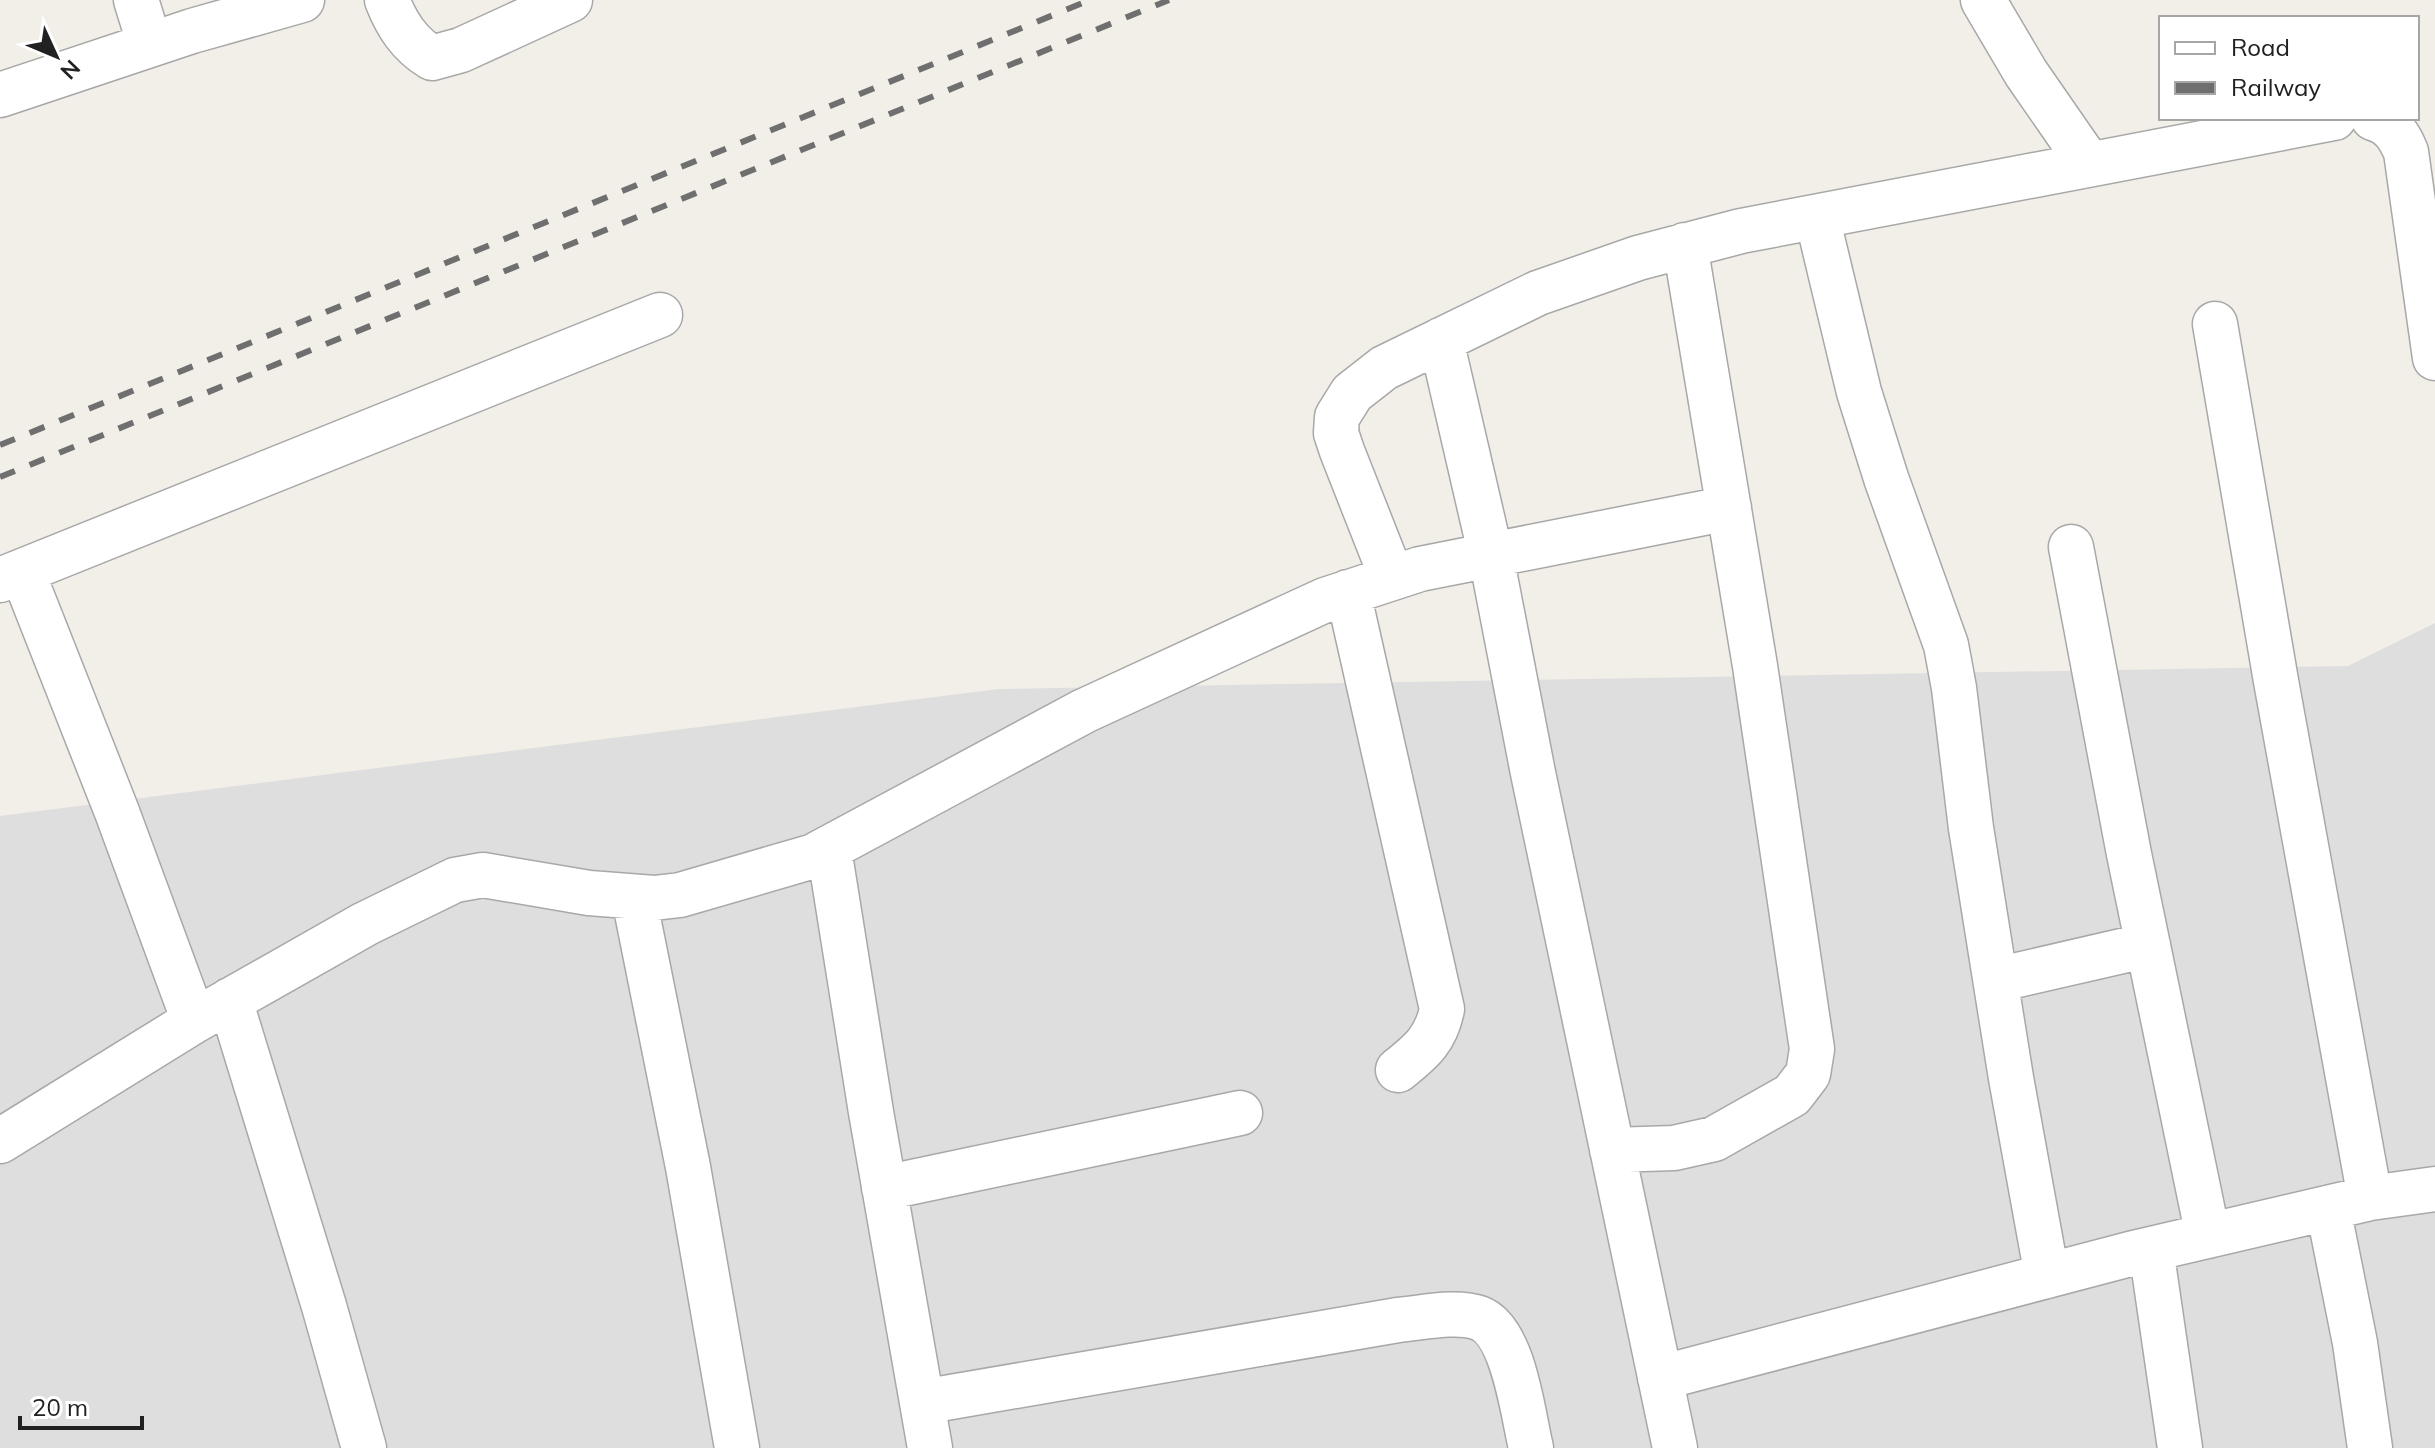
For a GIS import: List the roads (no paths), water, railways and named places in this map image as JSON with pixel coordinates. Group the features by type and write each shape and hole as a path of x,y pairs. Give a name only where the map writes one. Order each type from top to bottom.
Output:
{"street":[{"path":"136,0 150,45"},
{"path":"0,95 150,45 302,0"},
{"path":"387,0 404,35 417,49 432,58 461,50 570,0"},
{"path":"1983,0 2026,73 2089,164"},
{"path":"1392,578 1336,433 1337,417 1352,393 1384,368 1538,293 1685,245 1741,231 2323,120"},
{"path":"2381,120 2399,136 2406,152 2435,358"},
{"path":"1817,217 1859,392 1886,478 1946,645 1971,828 2047,1276"},
{"path":"1612,1150 1674,1148 1714,1139 1792,1095 1808,1074 1812,1049 1729,508 1685,245"},
{"path":"364,1448 324,1306 212,1011 117,812 11,575 660,315"},
{"path":"2215,324 2370,1198"},
{"path":"1441,340 1491,556 1533,773 1675,1448"},
{"path":"0,1141 212,1011 365,924 455,880 483,875 634,898 680,895 814,856 1084,711 1348,592 1420,569 1729,508"},
{"path":"2071,547 2208,1236"},
{"path":"1348,592 1442,1009 1437,1031 1417,1055 1398,1070"},
{"path":"829,849 930,1448"},
{"path":"634,898 688,1167 737,1448"},
{"path":"1996,980 2148,945"},
{"path":"884,1188 1240,1113"},
{"path":"1660,1378 2151,1249 2370,1198 2435,1189"},
{"path":"2328,1208 2355,1343 2370,1448"},
{"path":"2151,1249 2180,1448"},
{"path":"922,1402 1398,1320 1451,1315 1478,1317 1492,1326 1505,1346 1531,1448"}],"railway":[{"path":"0,445 1090,0"},
{"path":"0,477 1169,0"}]}
